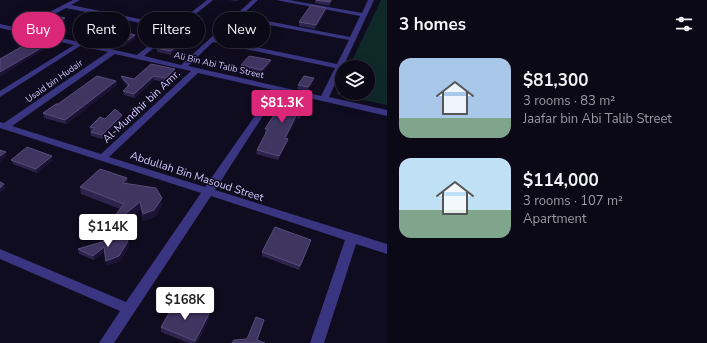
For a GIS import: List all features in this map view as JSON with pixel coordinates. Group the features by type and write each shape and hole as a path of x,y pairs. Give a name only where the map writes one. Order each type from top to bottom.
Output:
{"street":[{"path":"54,12 77,0"},
{"path":"195,12 210,0"},
{"path":"242,12 255,0"},
{"path":"279,0 365,14"},
{"path":"342,60 371,0"},
{"path":"66,6 138,20"},
{"path":"270,23 353,39"},
{"name":"Ali Bin Abi Talib Street","path":"0,26 10,28"},
{"path":"0,34 10,28"},
{"path":"183,67 211,40 335,66"},
{"path":"0,95 73,48"},
{"name":"Ali Bin Abi Talib Street","path":"96,48 387,113"},
{"path":"138,57 150,48"},
{"name":"Usaid bin Hudair","path":"3,126 114,52"},
{"name":"Al-Mundhir bin Amr.","path":"102,158 196,70"},
{"path":"324,99 335,76"},
{"path":"106,343 277,89"},
{"name":"Abdullah Bin Masoud Street","path":"3,126 387,249"},
{"path":"317,343 352,238"},
{"path":"0,254 129,309"}],"green space":[{"path":"381,0 387,0 387,105 364,100 375,100 375,60 352,60"}],"building":[{"path":"316,0 331,0 330,2"},
{"path":"311,5 326,8 316,25 299,22"},
{"path":"130,34 135,35 130,39"},
{"path":"19,48 41,48 0,72 0,59"},
{"path":"157,48 174,48 171,51"},
{"path":"249,56 271,60 262,70 241,65"},
{"path":"151,64 175,69 166,78 154,76 134,94 123,91 129,85 121,76 134,79"},
{"path":"97,76 116,81 65,120 43,113 58,104"},
{"path":"304,76 314,78 308,87 298,85"},
{"path":"294,92 304,94 301,99 309,100 301,115 297,114 285,138 288,139 279,156 257,150 268,129 265,129 272,118 285,98 291,96"},
{"path":"115,109 122,115 102,135 91,132 95,128 90,127 100,117 105,119"},
{"path":"27,147 52,156 36,169 11,160"},
{"path":"0,150 6,152 0,156"},
{"path":"100,169 127,178 123,183 156,188 162,198 154,210 143,214 140,202 115,222 112,219 124,204 80,187"},
{"path":"0,182 4,184 0,188"},
{"path":"275,227 311,240 300,266 262,252"},
{"path":"125,235 128,241 119,256 106,261 104,247 93,256 78,249"},
{"path":"176,301 209,314 195,341 161,327"},
{"path":"256,317 264,320 257,340 265,343 232,343 234,340 247,339"}]}
